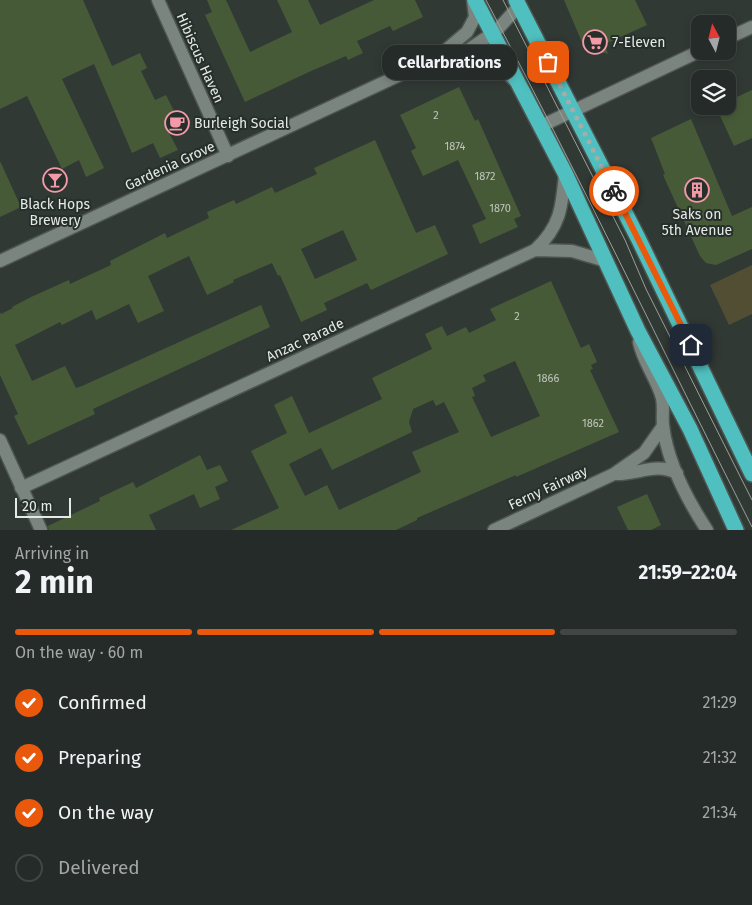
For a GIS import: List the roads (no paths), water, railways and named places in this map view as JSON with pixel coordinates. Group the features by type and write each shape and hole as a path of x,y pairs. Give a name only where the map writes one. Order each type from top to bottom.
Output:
{"highway":[{"path":"474,0 565,173 638,331 690,429 736,530"},
{"path":"517,3 574,110 700,363 752,474"}],"street":[{"name":"Hibiscus Haven","path":"158,0 228,156"},
{"name":"Gardenia Grove","path":"434,59 467,32 475,17 474,0"},
{"name":"Gardenia Grove","path":"0,261 434,59 468,50 492,33 517,3"},
{"path":"736,34 752,27"},
{"path":"468,50 499,65 518,84"},
{"path":"540,126 691,55"},
{"path":"535,250 548,238 556,225 562,207 565,173"},
{"name":"Anzac Parade","path":"21,488 535,250 572,251 606,261"},
{"path":"638,331 641,352 662,399 662,426 669,452 707,530"},
{"name":"Ferny Fairway","path":"494,530 614,474 644,453 662,426"},
{"path":"0,440 41,530"},
{"name":"Ferny Fairway","path":"614,474 629,475 658,467 678,473"}],"tram line":[{"path":"486,0 752,527"},
{"path":"503,0 625,240 646,289 752,500"}],"place":[{"name":"7-Eleven","path":"595,42"},
{"name":"Cellarbrations","path":"548,62"},
{"name":"Burleigh Social","path":"177,123"},
{"name":"Black Hops Brewery","path":"55,180"},
{"name":"Saks on 5th Avenue","path":"697,190"}]}
